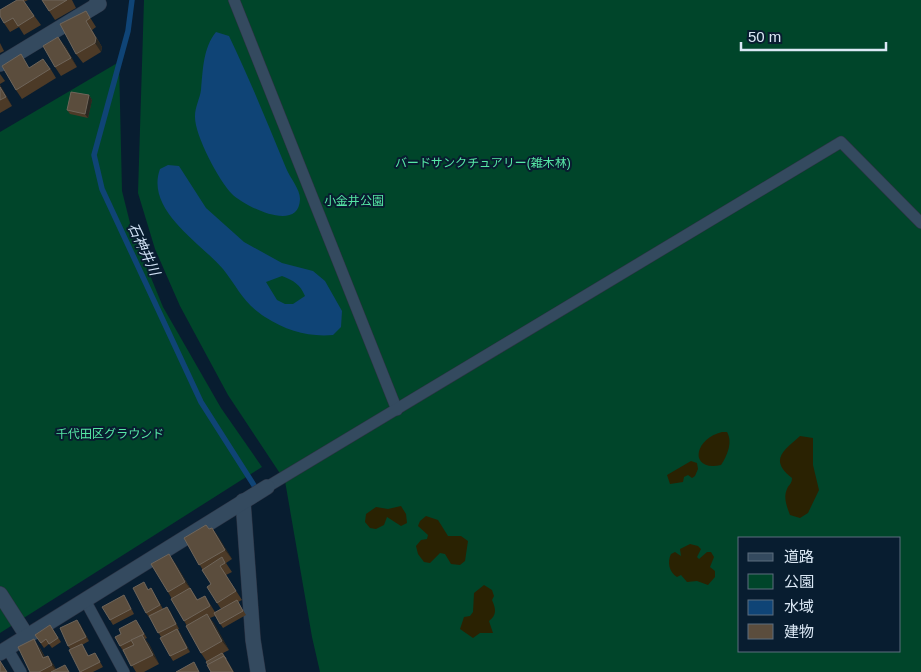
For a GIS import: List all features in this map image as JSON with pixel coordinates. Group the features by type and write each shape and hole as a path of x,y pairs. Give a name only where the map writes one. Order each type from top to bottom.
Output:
{"street":[{"path":"0,64 99,4 96,0"},
{"path":"4,650 267,487"},
{"path":"243,501 253,640 258,672"},
{"path":"0,594 27,636"}],"lane":[{"path":"234,0 397,410"},
{"path":"267,487 397,410 690,230 841,142 921,223"},
{"path":"85,600 124,672"},
{"path":"4,650 21,672"}],"green space":[{"path":"144,0 921,0 921,672 320,672 312,637 285,481 228,395 180,306 155,249 138,193"},
{"name":"千代田区グラウンド","path":"119,62 122,191 132,231 163,307 221,408 262,467 0,633 0,132"}],"sand":[{"path":"727,432 729,440 727,453 721,465 711,466 704,464 699,454 701,447 712,436"},
{"path":"800,436 813,438 813,465 819,490 808,513 800,518 790,515 785,496 792,478 785,472 780,461 788,446"},
{"path":"691,461 697,463 698,469 695,476 692,478 688,475 684,477 683,482 670,484 667,475"},
{"path":"401,506 406,514 407,523 401,526 387,517 384,525 376,529 370,528 365,522 366,514 376,507 388,509"},
{"path":"426,516 438,520 448,536 461,536 468,541 465,561 460,565 451,564 445,554 440,553 430,563 424,562 418,554 416,546 421,540 427,539 428,535 418,526 420,521"},
{"path":"690,544 701,549 697,557 699,559 707,552 711,552 714,557 710,567 715,571 715,577 708,585 697,581 687,582 681,575 677,577 674,575 671,570 669,560 671,554 675,552 681,556 680,549"},
{"path":"484,585 492,590 494,596 492,600 495,614 489,621 493,633 480,633 473,638 460,629 464,617 470,616 473,612 474,593"}],"water":[{"path":"216,32 229,36 286,168 298,191 300,199 297,209 291,215 270,214 238,199 221,179 203,145 196,124 195,113 206,52"},
{"path":"168,165 179,166 206,208 244,242 282,263 313,271 325,281 342,311 341,327 333,335 306,334 273,322 251,306 223,269 189,237 168,212 160,198 157,184 160,169","holes":["282,276 299,286 305,296 293,304 285,304 277,300 266,282"]}],"building":[{"path":"17,0 23,0 34,16 18,26 13,18 4,23 0,16 0,10"},
{"path":"42,0 67,0 49,11"},
{"path":"86,11 90,18 86,21 96,38 95,43 76,54 60,24"},
{"path":"58,37 71,58 55,67 43,46"},
{"path":"21,54 29,68 43,59 50,69 16,90 2,66"},
{"path":"0,87 6,97 0,100"},
{"path":"71,92 89,95 85,114 67,110"},
{"path":"206,525 209,529 212,528 225,550 199,565 184,538"},
{"path":"169,554 185,582 168,592 151,564"},
{"path":"222,557 225,563 220,566 236,591 217,603 207,587 211,584 202,570"},
{"path":"144,582 148,590 151,588 160,605 146,613 133,588"},
{"path":"190,588 197,600 205,596 210,606 184,621 171,599"},
{"path":"124,595 131,609 110,620 102,607"},
{"path":"237,600 243,611 220,624 214,613"},
{"path":"167,607 176,624 158,633 149,616"},
{"path":"207,614 222,641 201,653 186,626"},
{"path":"77,620 86,637 68,646 60,628"},
{"path":"136,620 144,634 120,646 115,637 121,634 119,629"},
{"path":"50,625 58,638 49,644 46,639 41,643 35,635"},
{"path":"177,629 187,648 170,656 160,638"},
{"path":"142,635 153,655 131,666 123,650 134,645 131,640"},
{"path":"34,639 43,658 48,656 52,665 39,672 30,672 18,647"},
{"path":"82,644 88,656 95,653 100,662 80,672 69,650"},
{"path":"222,653 224,656 208,665 206,662"},
{"path":"224,656 233,672 211,672 207,665"},
{"path":"0,661 7,672 0,672"},
{"path":"194,662 199,672 176,672"},
{"path":"65,665 69,672 51,672"}],"waterway":[{"name":"石神井川","path":"132,0 128,31 94,155 102,189 201,402 257,490"}],"park label":[{"name":"バードサンクチュアリー(雑木林)","path":"483,163"},
{"name":"小金井公園","path":"354,201"}]}
